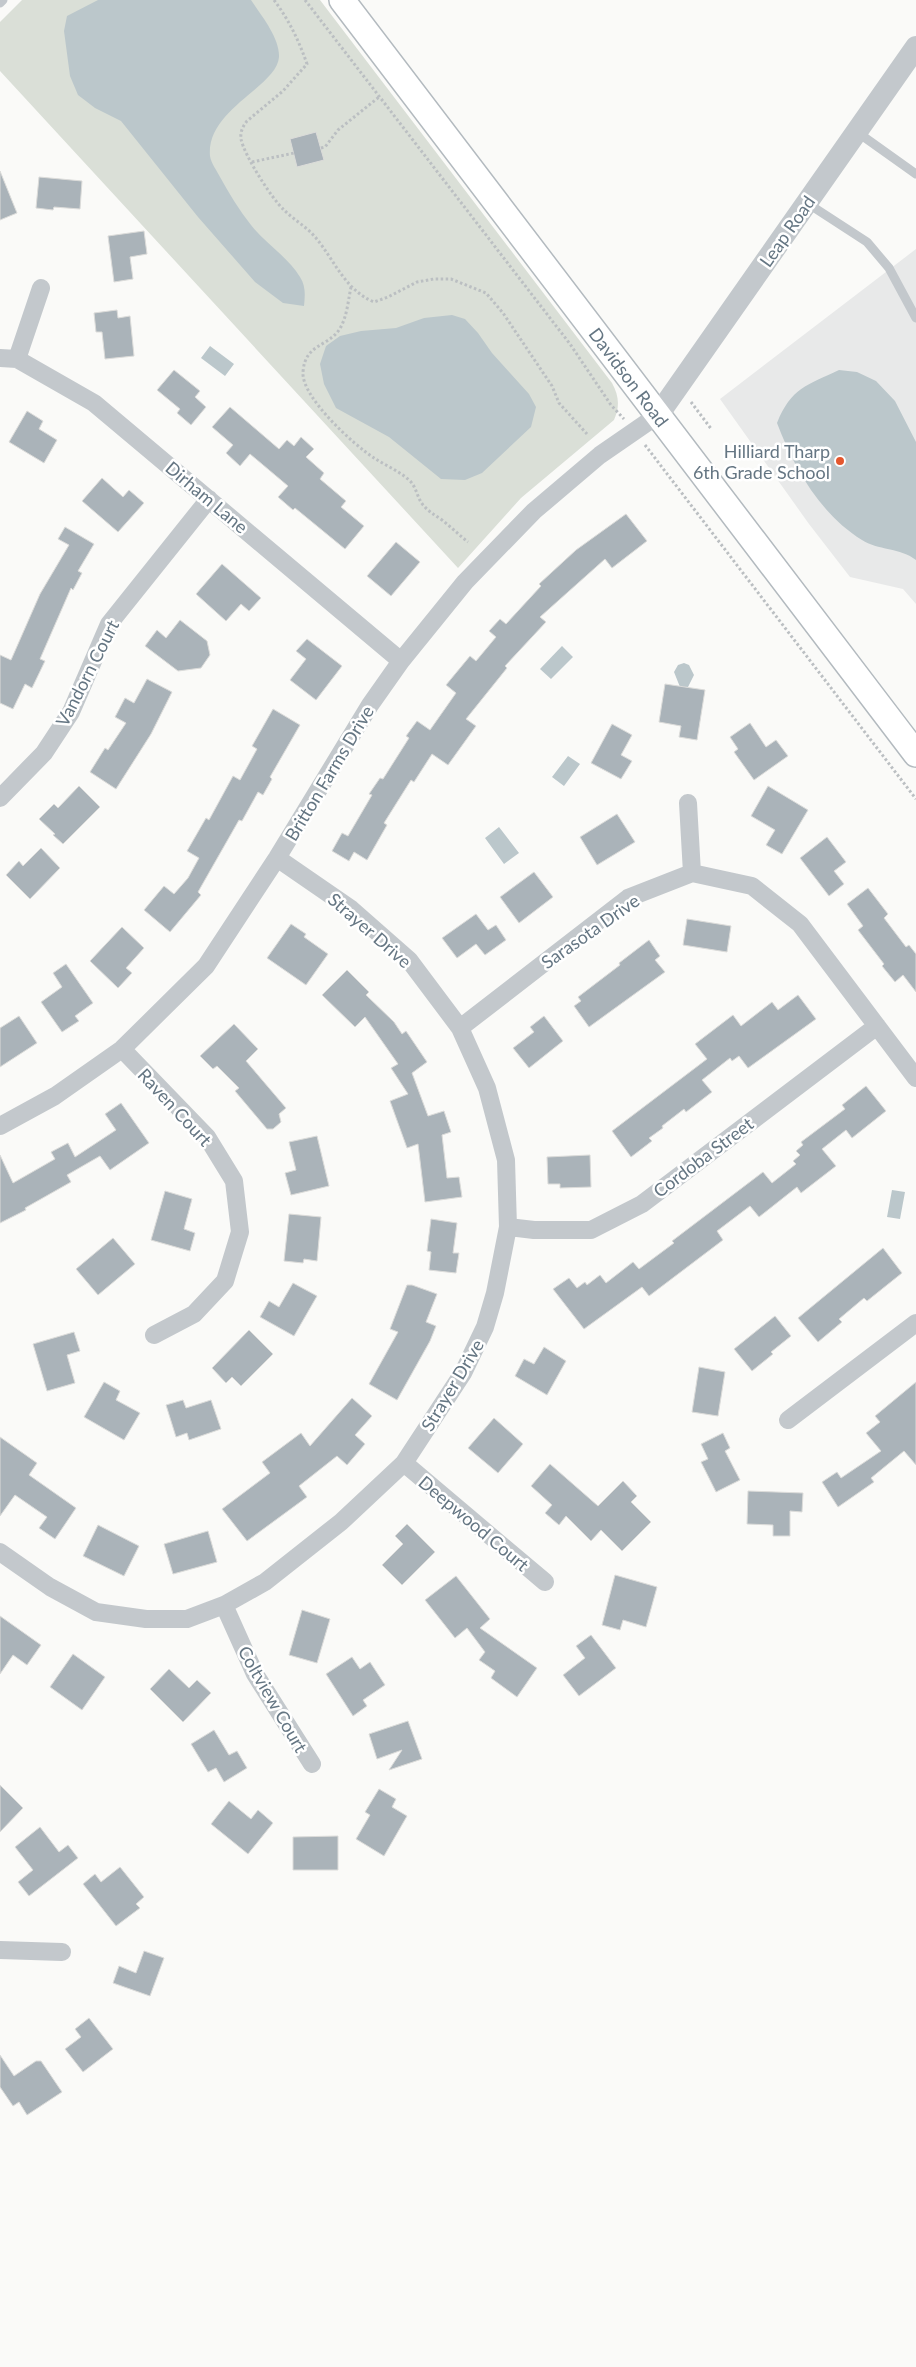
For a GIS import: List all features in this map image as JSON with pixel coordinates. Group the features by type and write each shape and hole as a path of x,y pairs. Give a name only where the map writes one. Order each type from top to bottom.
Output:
{"main road":[{"name":"Davidson Road","path":"342,0 916,754"}],"street":[{"name":"Leap Road","path":"658,416 916,46"},
{"path":"8,358 41,288"},
{"name":"Dirham Lane","path":"8,358 94,403 401,660"},
{"name":"Britton Farms Drive","path":"0,1126 55,1096 122,1050 206,966 277,858 370,705 401,660 465,582 534,511 600,455 658,416"},
{"name":"Vandorn Court","path":"0,798 44,753 71,712 109,624 209,499"},
{"path":"688,803 692,873 752,886 800,924 916,1078"},
{"name":"Strayer Drive","path":"0,1552 50,1587 96,1612 146,1619 187,1619 224,1605 264,1582 341,1522 404,1463 463,1373 485,1327 496,1293 508,1227 506,1160 486,1088 460,1028 409,960 351,910 277,858"},
{"name":"Sarasota Drive","path":"460,1028 628,898 692,873"},
{"name":"Cordoba Street","path":"508,1227 534,1230 591,1230 642,1204 877,1026"},
{"name":"Raven Court","path":"122,1050 206,1137 234,1181 240,1232 225,1281 194,1314 154,1335"},
{"path":"788,1420 916,1323"},
{"name":"Deepwood Court","path":"404,1463 545,1582"},
{"name":"Coltview Court","path":"224,1605 255,1674 312,1764"},
{"path":"0,1950 62,1952"}],"lane":[{"path":"0,3 3,0"},
{"path":"856,132 916,174"},
{"path":"807,203 867,242 889,268 916,318"}],"path":[{"path":"274,0 285,14 307,64 297,78 247,121 243,127 241,139 266,187 283,209 315,237 351,287 362,297 374,302 388,298 417,282 434,279 451,279 486,293 503,313 552,386 559,403 587,434"},
{"path":"305,0 570,344 611,405 635,431 916,799"},
{"path":"321,148 325,147 338,130 379,97"},
{"path":"252,162 294,153"},
{"path":"351,287 345,316 338,331 314,346 307,360 303,372 306,384 326,415 342,432 360,448 410,480 421,503 429,512 441,519 468,542"},
{"path":"700,414 712,430"}],"shaded area":[{"path":"22,0 320,0 612,383 618,401 614,420 521,498 458,568 0,71 0,22"},
{"path":"98,0 251,0 265,20 278,50 279,57 275,68 267,79 230,112 219,125 212,139 210,156 223,183 247,219 257,232 289,263 302,280 305,295 304,306 283,303 255,282 198,217 121,121 95,108 78,95 70,76 64,31 67,16"},
{"name":"Hilliard Tharp 6th Grade School","path":"916,249 916,604 903,589 850,577 809,524 720,399"},
{"path":"452,315 465,319 478,333 492,353 529,394 536,407 531,427 482,473 465,480 441,479 389,437 336,408 324,384 320,364 326,346 340,336 361,331 396,328 424,318"},
{"path":"210,346 234,364 225,376 201,358"},
{"path":"839,370 857,372 876,381 895,401 916,442 916,560 903,553 875,546 862,540 833,517 810,489 800,473 777,423 788,402 801,389"},
{"path":"562,646 573,657 551,679 540,669"},
{"path":"684,663 689,665 694,675 688,687 680,687 674,672 678,665"},
{"path":"568,756 580,764 564,786 552,777"},
{"path":"499,827 519,853 504,864 485,838"},
{"path":"892,1190 905,1192 900,1219 887,1217"}],"building":[{"path":"316,132 324,160 297,167 290,139"},
{"path":"0,171 17,213 0,220"},
{"path":"39,177 82,181 80,209 54,207 53,210 36,208"},
{"path":"144,231 147,254 130,257 133,279 114,282 108,236"},
{"path":"117,310 118,318 130,316 134,356 105,359 102,332 96,332 94,313"},
{"path":"174,370 200,391 195,397 206,407 191,425 177,413 180,409 157,390"},
{"path":"230,407 279,449 287,440 294,446 301,437 314,449 306,457 324,473 320,479 346,501 341,507 364,526 345,549 295,508 293,510 278,497 288,486 250,454 240,466 226,453 233,445 212,427"},
{"path":"27,411 43,421 39,429 57,440 44,463 9,442"},
{"path":"102,478 123,497 129,490 144,503 118,532 82,501"},
{"path":"626,514 647,541 612,568 605,559 540,617 546,622 505,666 507,668 466,719 476,726 448,765 432,754 414,782 411,780 384,823 387,825 367,860 354,852 349,861 332,851 342,833 348,836 372,795 369,794 380,778 383,779 409,738 406,736 417,721 430,730 456,693 446,685 470,656 476,661 496,637 489,631 500,619 506,624 541,586 539,584 576,550"},
{"path":"65,527 94,544 78,571 82,573 73,590 71,588 40,659 45,661 32,688 25,684 13,709 0,703 0,655 11,660 40,594 69,545 58,539"},
{"path":"396,542 420,562 391,596 367,576"},
{"path":"222,564 261,598 249,611 241,604 226,621 196,594"},
{"path":"180,620 207,641 210,655 201,668 178,671 145,646 157,630 166,638"},
{"path":"307,639 342,666 316,700 290,680 306,659 296,651"},
{"path":"147,679 172,692 151,734 116,789 90,772 105,748 108,750 126,723 115,717 125,698 134,703"},
{"path":"665,684 705,690 697,740 679,737 681,726 659,722"},
{"path":"273,709 300,725 270,777 272,779 263,795 258,792 242,821 239,820 198,892 201,895 170,932 144,910 164,886 174,894 188,878 199,858 187,851 206,818 209,820 233,776 240,780 257,749 252,746"},
{"path":"750,723 766,747 776,740 788,756 754,780 734,752 738,749 730,737"},
{"path":"612,724 632,735 621,755 632,761 621,779 591,763"},
{"path":"79,786 100,807 63,844 39,819 54,804 58,808"},
{"path":"768,786 808,810 782,854 766,845 775,830 751,816"},
{"path":"617,814 635,842 597,865 580,837"},
{"path":"827,837 846,862 834,871 844,884 829,896 800,858"},
{"path":"41,848 60,868 30,899 6,875 19,861 23,866"},
{"path":"534,872 553,897 519,923 500,897"},
{"path":"868,888 888,914 884,918 906,947 909,945 916,954 916,992 903,975 895,982 858,930 863,926 847,904"},
{"path":"476,914 488,930 496,925 506,940 485,955 476,944 457,958 442,938"},
{"path":"687,919 731,926 727,952 683,945"},
{"path":"291,924 306,934 304,937 328,954 306,985 267,958"},
{"path":"122,927 144,948 126,968 132,973 118,988 90,961"},
{"path":"649,940 660,956 655,960 665,972 589,1027 574,1006 581,1001 578,997"},
{"path":"66,964 93,1003 75,1016 79,1021 62,1032 41,1002 62,987 53,973"},
{"path":"347,970 369,992 366,995 394,1022 402,1034 406,1031 427,1062 412,1073 428,1116 444,1111 451,1132 442,1135 447,1178 459,1177 462,1197 425,1202 418,1144 407,1148 390,1101 408,1094 391,1068 398,1064 365,1017 355,1027 322,995"},
{"path":"798,995 816,1019 748,1068 739,1056 732,1061 730,1058 702,1080 712,1092 686,1112 684,1109 662,1126 663,1128 649,1138 652,1141 631,1157 612,1131 707,1059 695,1044 733,1015 741,1026 772,1002 778,1010"},
{"path":"19,1016 37,1043 0,1067 0,1028"},
{"path":"544,1016 563,1041 529,1068 513,1048 534,1032 530,1027"},
{"path":"234,1024 258,1049 246,1061 286,1108 279,1114 281,1122 273,1129 267,1129 235,1091 239,1088 217,1066 213,1069 200,1056"},
{"path":"866,1086 886,1111 852,1138 846,1130 822,1149 836,1166 801,1193 797,1187 759,1217 750,1206 717,1231 723,1240 649,1296 642,1287 584,1329 553,1289 569,1278 577,1288 585,1282 587,1285 600,1275 606,1283 633,1262 639,1269 674,1243 672,1241 763,1172 772,1183 796,1164 793,1161 800,1155 796,1151 803,1145 801,1142 845,1109 842,1105"},
{"path":"121,1103 149,1143 110,1170 100,1156 67,1175 71,1182 25,1208 26,1210 0,1223 0,1155 13,1183 55,1159 51,1152 68,1143 75,1157 116,1130 105,1114"},
{"path":"317,1136 329,1186 291,1195 285,1173 296,1170 289,1142"},
{"path":"590,1155 591,1187 560,1188 560,1184 548,1184 547,1157"},
{"path":"165,1191 192,1199 184,1229 195,1233 190,1251 151,1240"},
{"path":"289,1214 321,1217 317,1261 304,1259 303,1263 284,1261"},
{"path":"431,1219 457,1223 453,1253 459,1253 456,1273 429,1270 431,1252 427,1251"},
{"path":"113,1238 135,1264 98,1295 76,1269"},
{"path":"883,1248 902,1273 867,1301 864,1298 839,1319 842,1322 818,1342 798,1318"},
{"path":"293,1283 317,1296 294,1336 260,1317 269,1301 279,1307"},
{"path":"407,1285 437,1294 426,1322 436,1326 430,1341 397,1400 369,1384 398,1332 390,1329"},
{"path":"775,1316 791,1336 752,1371 734,1349"},
{"path":"249,1330 273,1354 241,1386 232,1377 226,1383 212,1368"},
{"path":"74,1332 80,1351 67,1355 75,1383 47,1391 33,1344"},
{"path":"544,1347 566,1361 547,1395 515,1376 524,1359 534,1364"},
{"path":"699,1367 725,1372 718,1416 692,1412"},
{"path":"104,1382 120,1391 116,1400 140,1413 124,1440 84,1417"},
{"path":"916,1382 916,1465 904,1451 871,1478 874,1482 838,1507 822,1482 837,1472 841,1478 881,1451 866,1433 880,1422 875,1416"},
{"path":"352,1398 372,1416 355,1435 365,1444 347,1465 337,1456 299,1486 307,1497 247,1541 222,1509 270,1473 262,1462 301,1433 310,1446"},
{"path":"183,1400 186,1408 211,1400 221,1429 189,1440 187,1433 176,1437 166,1405"},
{"path":"494,1418 523,1444 498,1473 468,1448"},
{"path":"723,1433 730,1448 725,1451 740,1480 716,1492 701,1462 708,1459 701,1444"},
{"path":"0,1437 37,1463 29,1475 76,1508 55,1539 39,1528 47,1517 15,1495 0,1516"},
{"path":"550,1464 598,1506 623,1481 637,1496 631,1502 651,1522 622,1551 601,1530 591,1541 566,1516 559,1525 545,1513 552,1505 531,1486"},
{"path":"748,1491 803,1493 802,1512 790,1511 790,1536 773,1536 773,1525 747,1524"},
{"path":"407,1524 435,1552 402,1585 382,1565 403,1544 395,1536"},
{"path":"98,1525 139,1546 124,1576 83,1556"},
{"path":"208,1531 217,1562 173,1574 164,1544"},
{"path":"615,1575 657,1587 646,1627 623,1620 620,1630 602,1625"},
{"path":"456,1576 490,1619 480,1628 537,1668 517,1697 491,1678 495,1671 479,1660 485,1652 467,1628 455,1638 425,1600"},
{"path":"302,1610 330,1619 317,1663 289,1655"},
{"path":"0,1616 41,1645 27,1665 13,1655 0,1674"},
{"path":"591,1635 616,1668 579,1696 563,1675 585,1658 576,1646"},
{"path":"73,1654 105,1677 82,1710 50,1687"},
{"path":"352,1657 360,1669 370,1662 385,1685 363,1700 367,1706 353,1716 326,1674"},
{"path":"169,1669 189,1688 197,1680 211,1693 183,1722 150,1689"},
{"path":"408,1721 422,1759 389,1770 402,1750 377,1759 369,1734"},
{"path":"214,1730 229,1755 237,1751 247,1768 224,1782 216,1768 208,1772 191,1744"},
{"path":"0,1785 23,1808 0,1832"},
{"path":"379,1789 396,1799 392,1807 407,1816 384,1856 356,1839 370,1815 365,1812"},
{"path":"229,1801 251,1819 258,1810 273,1823 248,1854 211,1824"},
{"path":"40,1827 59,1852 68,1845 78,1858 29,1896 18,1882 33,1870 15,1847"},
{"path":"338,1836 338,1870 293,1870 293,1837"},
{"path":"120,1867 144,1897 136,1904 140,1908 116,1926 83,1884 95,1874 101,1882"},
{"path":"144,1951 164,1958 150,1996 113,1983 119,1966 136,1973"},
{"path":"89,2018 113,2049 83,2072 65,2049 81,2037 75,2029"},
{"path":"0,2055 14,2076 36,2061 41,2061 62,2092 27,2115 19,2102 13,2106 0,2087"}],"place":[{"name":"Hilliard Tharp 6th Grade School","path":"840,461"}]}
